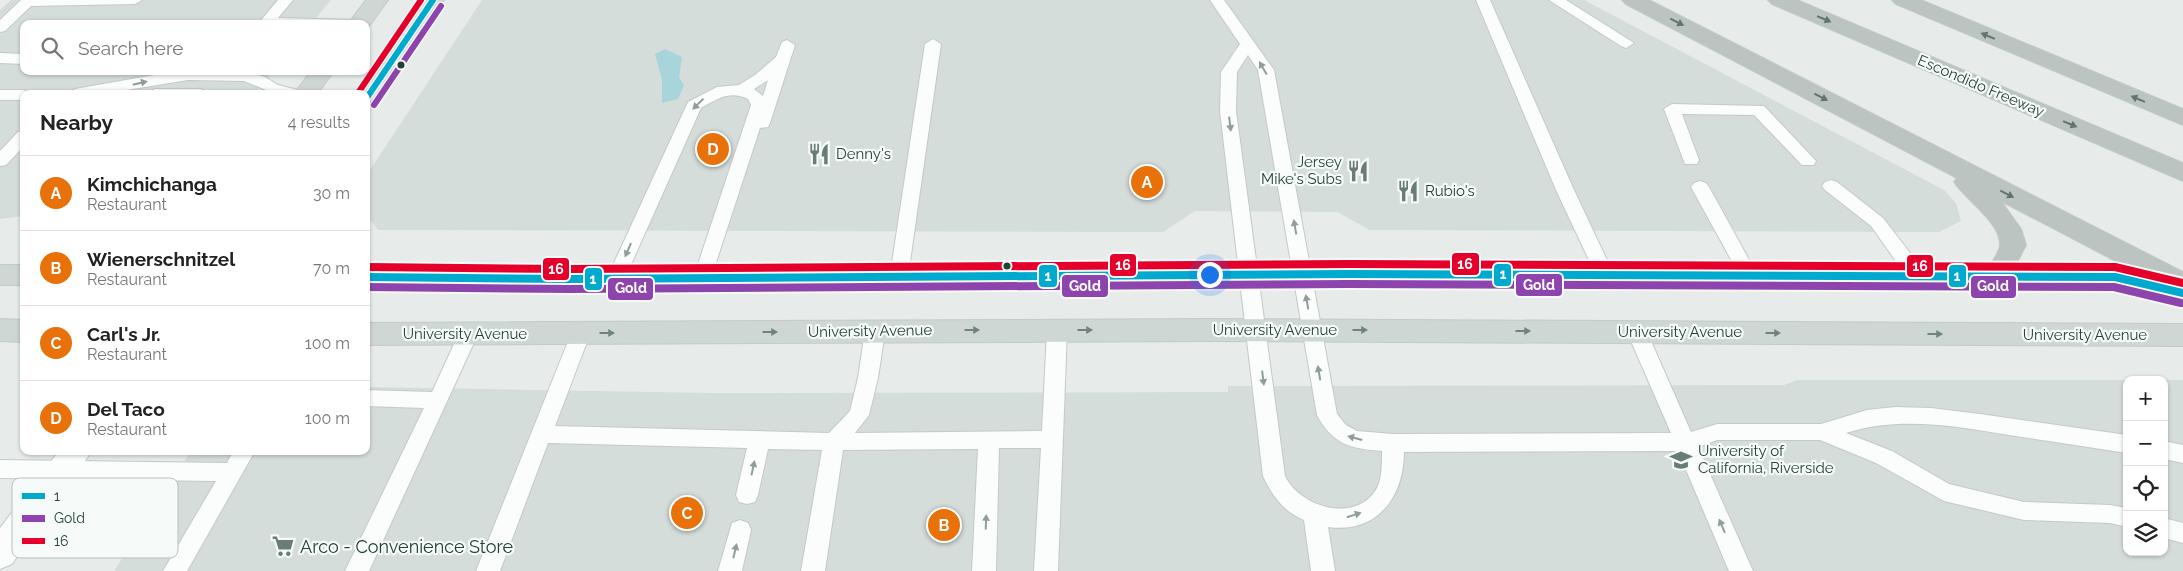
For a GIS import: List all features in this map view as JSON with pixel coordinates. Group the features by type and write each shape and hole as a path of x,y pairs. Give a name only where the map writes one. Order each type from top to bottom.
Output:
{"highway":[{"path":"1633,0 2183,284"},
{"name":"Escondido Freeway","path":"1779,0 2183,173"},
{"path":"1903,0 2183,118"},
{"path":"1948,163 1994,208 2012,238 2013,246 1996,277"}],"main road":[{"path":"362,20 377,0"},
{"path":"370,93 433,0"},
{"path":"308,90 320,75"},
{"path":"370,277 616,278 1249,274 2115,277 2183,293"},
{"path":"0,275 20,275"},
{"path":"0,330 20,331"},
{"name":"University Avenue","path":"370,334 1312,330 2183,335"}],"street":[{"path":"57,478 70,461"},
{"path":"0,554 12,538"}],"lane":[{"path":"0,28 27,2 135,0"},
{"path":"269,20 286,0"},
{"path":"1217,0 1266,70 1327,415 1332,427 1342,434 1369,442 1393,443 1686,442 1717,432 1821,432 1867,418 1895,415 1980,422 2123,443"},
{"path":"1483,0 1565,190 1605,275"},
{"path":"1556,0 1626,43"},
{"path":"899,276 933,44"},
{"path":"1247,45 1229,72 1228,111 1274,476 1281,492 1292,503 1315,516 1342,519 1365,511 1381,498 1389,484 1393,464 1393,443"},
{"path":"708,276 785,51 760,78 742,90"},
{"path":"0,58 20,59"},
{"path":"96,90 165,77 188,75 244,76 259,80 272,88 280,90"},
{"path":"616,278 694,106 723,90 742,90 755,96 759,106 708,276"},
{"path":"0,96 20,95"},
{"path":"1691,160 1672,109 1758,110 1808,161"},
{"path":"2,159 20,140"},
{"path":"2,159 20,157"},
{"path":"1831,186 1876,222 1917,276"},
{"path":"1700,187 1749,276"},
{"path":"1046,571 1057,330"},
{"path":"813,571 834,442 859,415 868,378 875,331"},
{"path":"1637,332 1741,571"},
{"path":"357,571 468,334"},
{"path":"488,571 580,334"},
{"path":"370,398 438,400"},
{"path":"1821,432 1884,457 1944,492 2024,511 2110,514 2123,517"},
{"path":"541,434 834,442 1052,439"},
{"path":"747,495 759,440"},
{"path":"984,571 989,440"},
{"path":"2168,451 2183,454"},
{"path":"175,571 242,455"},
{"path":"0,469 70,461 233,472"},
{"path":"1315,516 1323,571"},
{"path":"2168,529 2183,534"},
{"path":"730,571 740,530"}],"shaded area":[{"path":"11,0 331,0 314,20 20,20 20,75 270,75 258,90 20,90 20,216 0,219 0,10"},
{"path":"482,0 1584,0 1944,190 1956,203 1961,221 1939,232 1370,230 1337,212 1195,211 1163,232 378,230 370,219 370,170"},
{"path":"1797,380 2123,380 2123,556 2168,556 2168,380 2183,380 2183,571 114,571 122,558 178,558 178,478 174,478 188,455 370,455 370,387 712,393 1228,392 1228,386 1784,385"}],"water":[{"path":"665,49 682,57 679,78 684,85 678,99 662,103 662,80 655,54"}],"transit line":[{"name":"16","path":"360,90 421,0"},
{"name":"1","path":"370,93 433,0"},
{"name":"Gold","path":"374,105 441,6"},
{"name":"16","path":"370,267 570,269 1349,264 2115,267 2183,283"},
{"name":"1","path":"370,277 570,279 1349,274 2115,277 2183,293"},
{"name":"Gold","path":"370,287 570,289 1349,284 2114,287 2181,303"}],"place":[{"name":"Del Taco","path":"713,149"},
{"name":"Denny's","path":"819,154"},
{"name":"Jersey Mike's Subs","path":"1358,171"},
{"name":"Kimchichanga","path":"1147,182"},
{"name":"Rubio's","path":"1408,191"},
{"name":"University of California, Riverside","path":"1681,460"},
{"name":"Carl's Jr.","path":"687,513"},
{"name":"Wienerschnitzel","path":"944,525"},
{"name":"Arco - Convenience Store","path":"283,546"}]}
